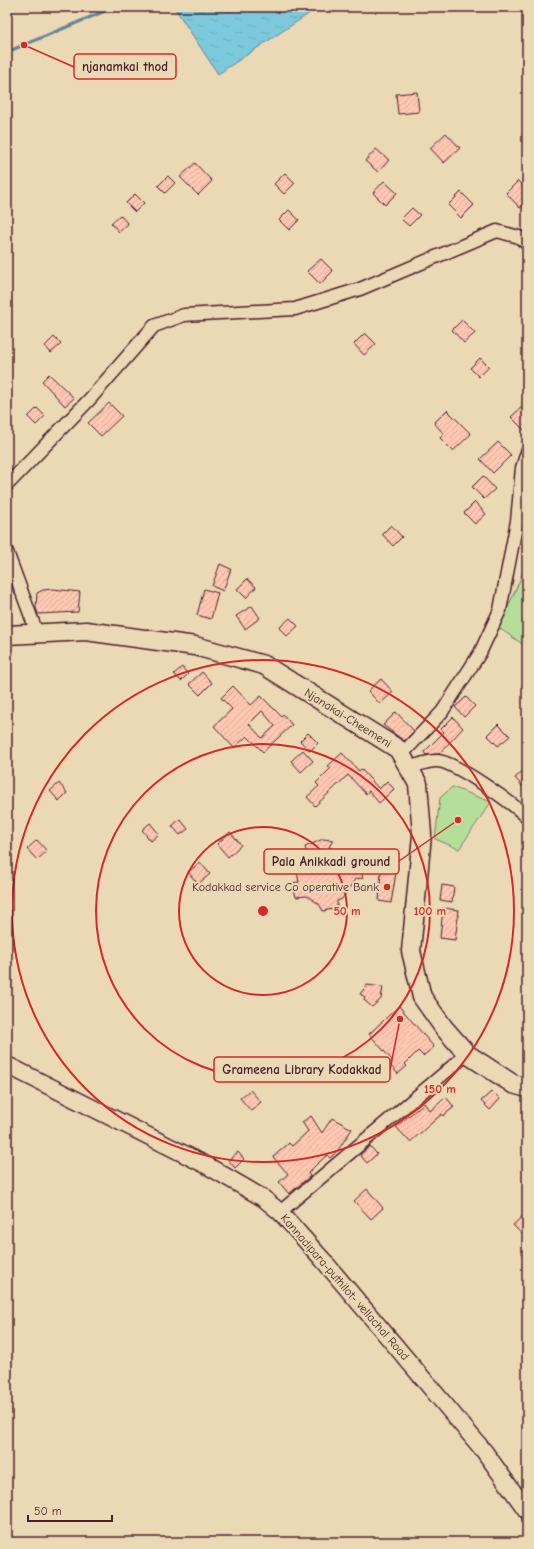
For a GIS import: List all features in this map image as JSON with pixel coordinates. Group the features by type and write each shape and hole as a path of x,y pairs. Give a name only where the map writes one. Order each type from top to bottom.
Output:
{"main road":[{"name":"Njanakai-Cheemeni","path":"7,635 86,631 188,645 264,665 398,749 418,784 422,836 412,951 422,997 444,1028 467,1054 513,1084 527,1088"}],"street":[{"path":"7,485 89,400 154,326 184,315 295,309 360,289 497,231 520,237 527,244"},
{"path":"404,761 442,712 480,653 500,610 517,521 522,468 527,452"},
{"path":"7,552 37,633"},
{"path":"404,761 438,761 460,770 514,805 527,817"},
{"path":"280,1212 467,1054"},
{"name":"Kannadipara-puthilot- vellachal Road","path":"7,1065 206,1165 263,1198 280,1212 324,1260 484,1451 527,1511"}],"green space":[{"path":"525,568 527,569 527,647 499,628"},
{"path":"452,787 491,802 459,849 435,839 440,798"}],"water":[{"path":"180,7 319,7 218,74 176,10"}],"building":[{"path":"417,92 419,112 398,114 396,94"},
{"path":"446,133 460,148 444,163 430,148"},
{"path":"376,149 389,160 378,172 365,161"},
{"path":"195,163 212,181 198,195 180,177"},
{"path":"285,173 295,183 284,194 274,184"},
{"path":"168,176 175,183 165,193 158,186"},
{"path":"384,181 397,193 385,205 373,193"},
{"path":"518,181 527,190 527,202 520,208 506,193"},
{"path":"461,192 474,205 461,218 448,205"},
{"path":"135,194 144,203 135,212 126,203"},
{"path":"412,208 420,215 409,226 401,219"},
{"path":"289,210 299,220 289,230 279,220"},
{"path":"120,215 128,224 119,232 111,223"},
{"path":"321,259 333,271 320,284 307,271"},
{"path":"462,320 475,333 464,343 452,330"},
{"path":"365,333 376,344 364,355 354,344"},
{"path":"54,337 61,344 51,353 45,346"},
{"path":"480,358 489,367 479,377 470,368"},
{"path":"49,374 74,398 65,406 42,381"},
{"path":"527,402 527,433 511,417"},
{"path":"109,403 122,416 101,436 88,423"},
{"path":"37,408 45,416 36,425 28,417"},
{"path":"447,410 471,434 453,451 440,438 444,434 434,423"},
{"path":"498,442 511,455 493,473 480,459"},
{"path":"483,476 495,489 484,499 472,487"},
{"path":"475,502 486,514 475,524 464,513"},
{"path":"391,525 402,537 393,546 382,534"},
{"path":"220,564 231,569 223,591 212,586"},
{"path":"247,579 256,587 246,598 237,589"},
{"path":"53,589 80,592 78,612 38,614 36,608 37,593 43,590"},
{"path":"204,589 218,593 211,619 197,615"},
{"path":"252,606 260,618 245,629 236,616"},
{"path":"290,618 298,626 287,636 279,628"},
{"path":"182,667 188,674 181,681 174,674"},
{"path":"202,672 212,683 200,695 189,684"},
{"path":"381,679 393,692 380,704 368,691"},
{"path":"233,686 251,705 261,696 281,716 283,714 292,725 263,752 247,736 234,748 214,726 232,709 221,698","holes":["262,711 275,726 262,738 249,724"]},
{"path":"466,697 475,706 464,717 455,707"},
{"path":"396,712 414,731 404,741 383,725"},
{"path":"453,717 463,728 439,754 426,755 424,752 444,732 441,729"},
{"path":"498,724 510,736 498,746 487,735"},
{"path":"308,733 318,743 310,751 300,741"},
{"path":"303,750 313,761 301,772 291,761"},
{"path":"342,753 359,771 361,769 379,789 387,781 394,789 379,803 369,791 366,794 348,775 315,806 307,797 319,786 316,783 331,768 328,766"},
{"path":"527,767 527,791 515,778"},
{"path":"59,783 67,793 59,801 50,791"},
{"path":"180,819 188,829 180,835 172,826"},
{"path":"150,823 159,834 151,841 142,830"},
{"path":"230,832 241,845 228,857 217,844"},
{"path":"323,839 333,840 329,847 349,856 352,853 357,856 363,878 355,879 342,899 337,901 337,908 323,911 319,904 307,896 296,897 292,883 299,882 297,873 307,854 305,847"},
{"path":"37,840 47,851 37,860 27,849"},
{"path":"200,862 210,874 198,884 188,872"},
{"name":"Kodakkad service Co operative Bank","path":"381,870 396,873 391,903 379,901"},
{"path":"442,885 454,887 452,902 440,900"},
{"path":"443,908 459,910 455,940 440,938"},
{"path":"367,985 383,987 381,999 372,1007 364,1000 365,997 360,994"},
{"path":"399,1006 434,1047 423,1056 418,1051 405,1064 407,1066 398,1074 389,1064 392,1060 369,1034"},
{"path":"250,1090 261,1102 251,1111 240,1098"},
{"path":"492,1091 500,1099 490,1110 481,1101"},
{"path":"446,1097 454,1107 443,1116 442,1114 410,1142 396,1127 424,1103 430,1111"},
{"path":"311,1116 322,1133 332,1118 352,1129 338,1150 330,1158 327,1155 308,1173 310,1176 289,1194 279,1182 288,1174 273,1157 289,1143 292,1146 308,1131 302,1122"},
{"path":"370,1146 377,1154 367,1163 360,1155"},
{"path":"238,1152 244,1159 235,1168 228,1160"},
{"path":"367,1189 383,1208 371,1219 354,1201"},
{"path":"527,1212 527,1239 513,1225"}],"waterway":[{"path":"7,52 105,11 120,7"}],"place":[{"name":"njanamkai thod","path":"24,45"},
{"name":"Pala Anikkadi ground","path":"458,820"},
{"name":"Kodakkad service Co operative Bank","path":"387,887"},
{"name":"Grameena Library Kodakkad","path":"400,1019"}]}
